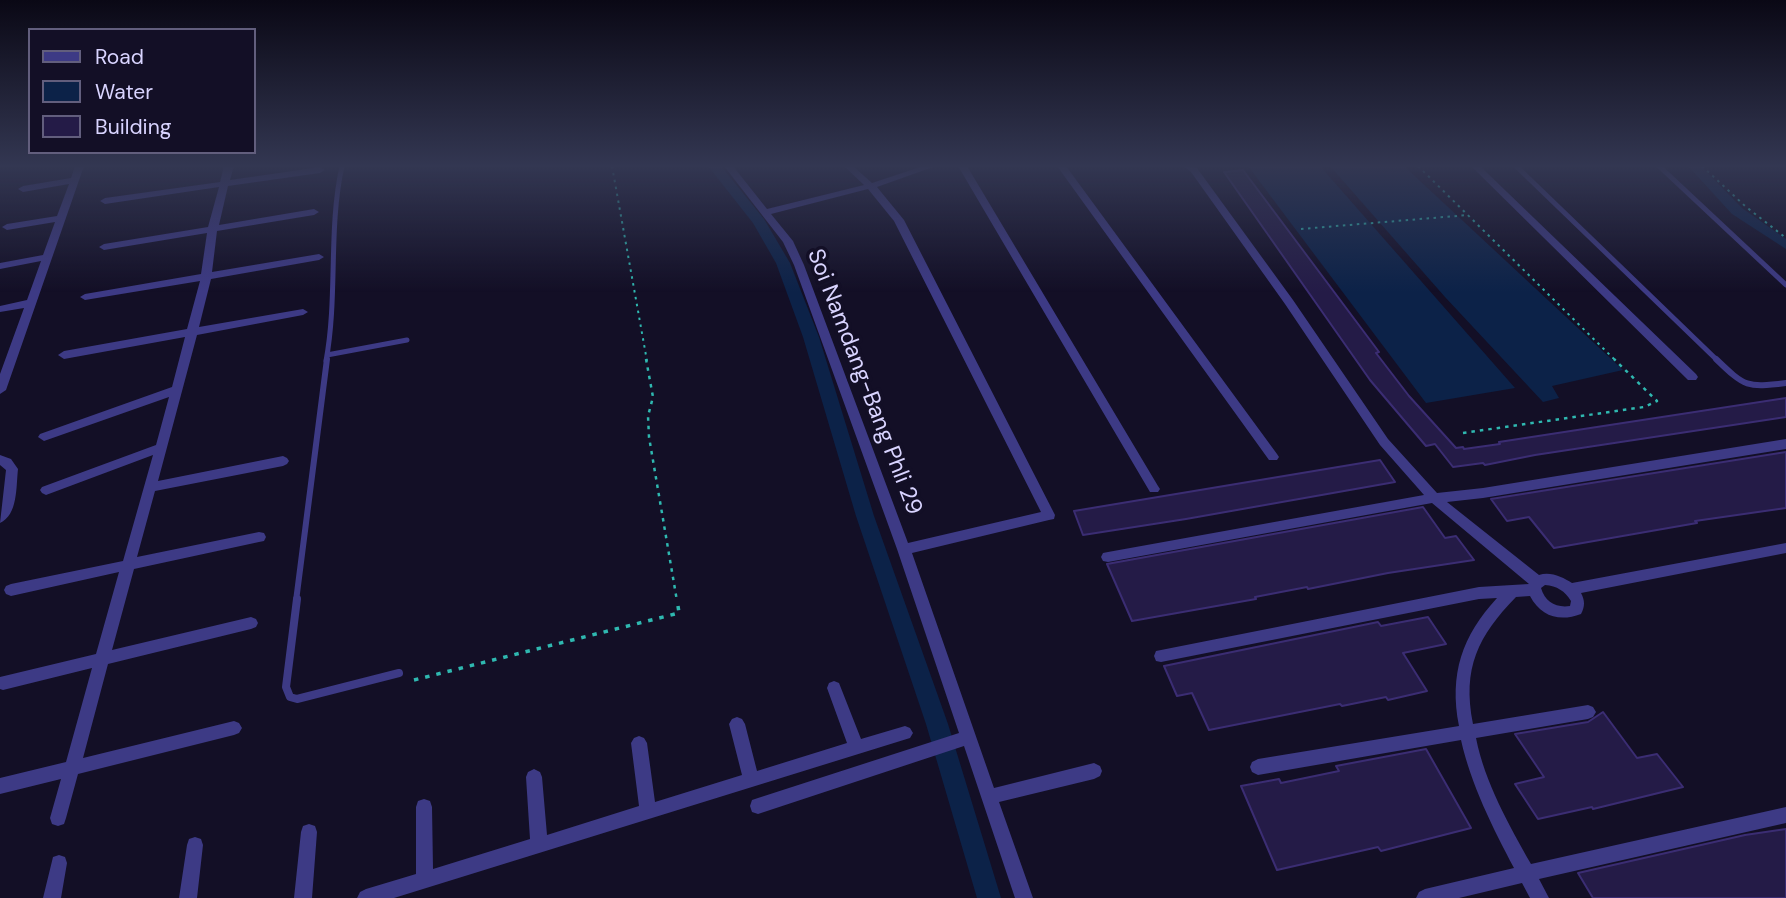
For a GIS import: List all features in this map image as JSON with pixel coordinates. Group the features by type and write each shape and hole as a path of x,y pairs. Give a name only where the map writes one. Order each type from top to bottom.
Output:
{"street":[{"path":"0,390 65,208"},
{"path":"58,818 74,768 126,566 152,487 206,277 218,208"},
{"name":"Soi Namdang-Bang Phli 29","path":"764,208 788,241 799,265 852,415 904,549 1024,898"},
{"path":"767,212 783,208"},
{"path":"889,208 899,220 1049,515 904,549"},
{"path":"987,208 1154,489"},
{"path":"1092,208 1273,457"},
{"path":"1161,656 1479,593 1513,591 1536,586 1553,580 1571,589 1578,606 1572,612 1566,613 1550,609 1541,603 1536,586 1434,498 1384,442 1222,208"},
{"path":"1518,208 1692,377"},
{"path":"104,247 314,212"},
{"path":"6,227 61,218"},
{"path":"0,266 48,257"},
{"path":"85,297 319,257"},
{"path":"0,309 31,303"},
{"path":"64,355 303,312"},
{"path":"0,353 13,350"},
{"path":"44,437 177,390"},
{"path":"1108,557 1434,498 1483,493 1786,444"},
{"path":"46,490 162,447"},
{"path":"0,460 12,469 5,512 0,518"},
{"path":"152,487 283,461"},
{"path":"11,590 259,537"},
{"path":"1571,589 1786,548"},
{"path":"1513,591 1491,614 1469,651 1462,690 1466,732 1486,788 1540,898"},
{"path":"4,683 251,623"},
{"path":"834,688 856,748"},
{"path":"1258,767 1588,712"},
{"path":"737,724 751,779"},
{"path":"0,786 234,728"},
{"path":"366,898 905,733"},
{"path":"758,806 968,737"},
{"path":"639,743 648,811"},
{"path":"989,797 1094,771"},
{"path":"534,777 539,845"},
{"path":"424,807 425,880"},
{"path":"1425,898 1525,872 1689,840 1786,815"},
{"path":"303,898 309,832"},
{"path":"188,898 195,845"},
{"path":"52,898 59,863"}],"lane":[{"path":"336,208 333,323 286,687 290,697 297,699 399,673"},
{"path":"1559,208 1736,378 1753,387 1786,383"},
{"path":"1704,208 1786,285"},
{"path":"327,355 407,340"}],"path":[{"path":"414,680 679,612 649,437 648,416 653,397 619,208"},
{"path":"1461,208 1657,401 1644,407 1463,433"},
{"path":"1747,208 1786,238"},
{"path":"1301,229 1468,215"}],"water":[{"path":"1279,208 1357,208 1515,388 1426,403"},
{"path":"1367,208 1449,208 1623,370 1552,386 1559,398 1543,402"}],"building":[{"path":"1249,208 1271,208 1409,396 1456,448 1500,444 1499,442 1786,398 1786,417 1485,465 1483,463 1453,467 1435,444 1426,446 1370,380"},
{"path":"1786,452 1786,508 1695,521 1697,523 1554,548 1529,517 1507,521 1491,499"},
{"path":"1380,460 1395,482 1083,535 1074,511"},
{"path":"1423,507 1445,538 1456,536 1474,560 1308,589 1307,587 1132,621 1107,564"},
{"path":"1428,617 1446,644 1403,653 1427,691 1388,700 1386,697 1342,706 1340,704 1209,730 1192,693 1177,696 1164,666 1378,622 1381,626"},
{"path":"1603,712 1637,758 1657,754 1683,787 1538,819 1515,784 1544,777 1515,734 1588,722"},
{"path":"1426,749 1471,828 1381,851 1378,847 1277,870 1241,786 1279,779 1281,783 1339,771 1336,766"},
{"path":"1786,829 1786,898 1593,898 1578,873 1745,835"}],"waterway":[{"path":"748,208 783,263 811,337 865,516 937,724 989,898"},
{"path":"1734,208 1786,245"}]}
